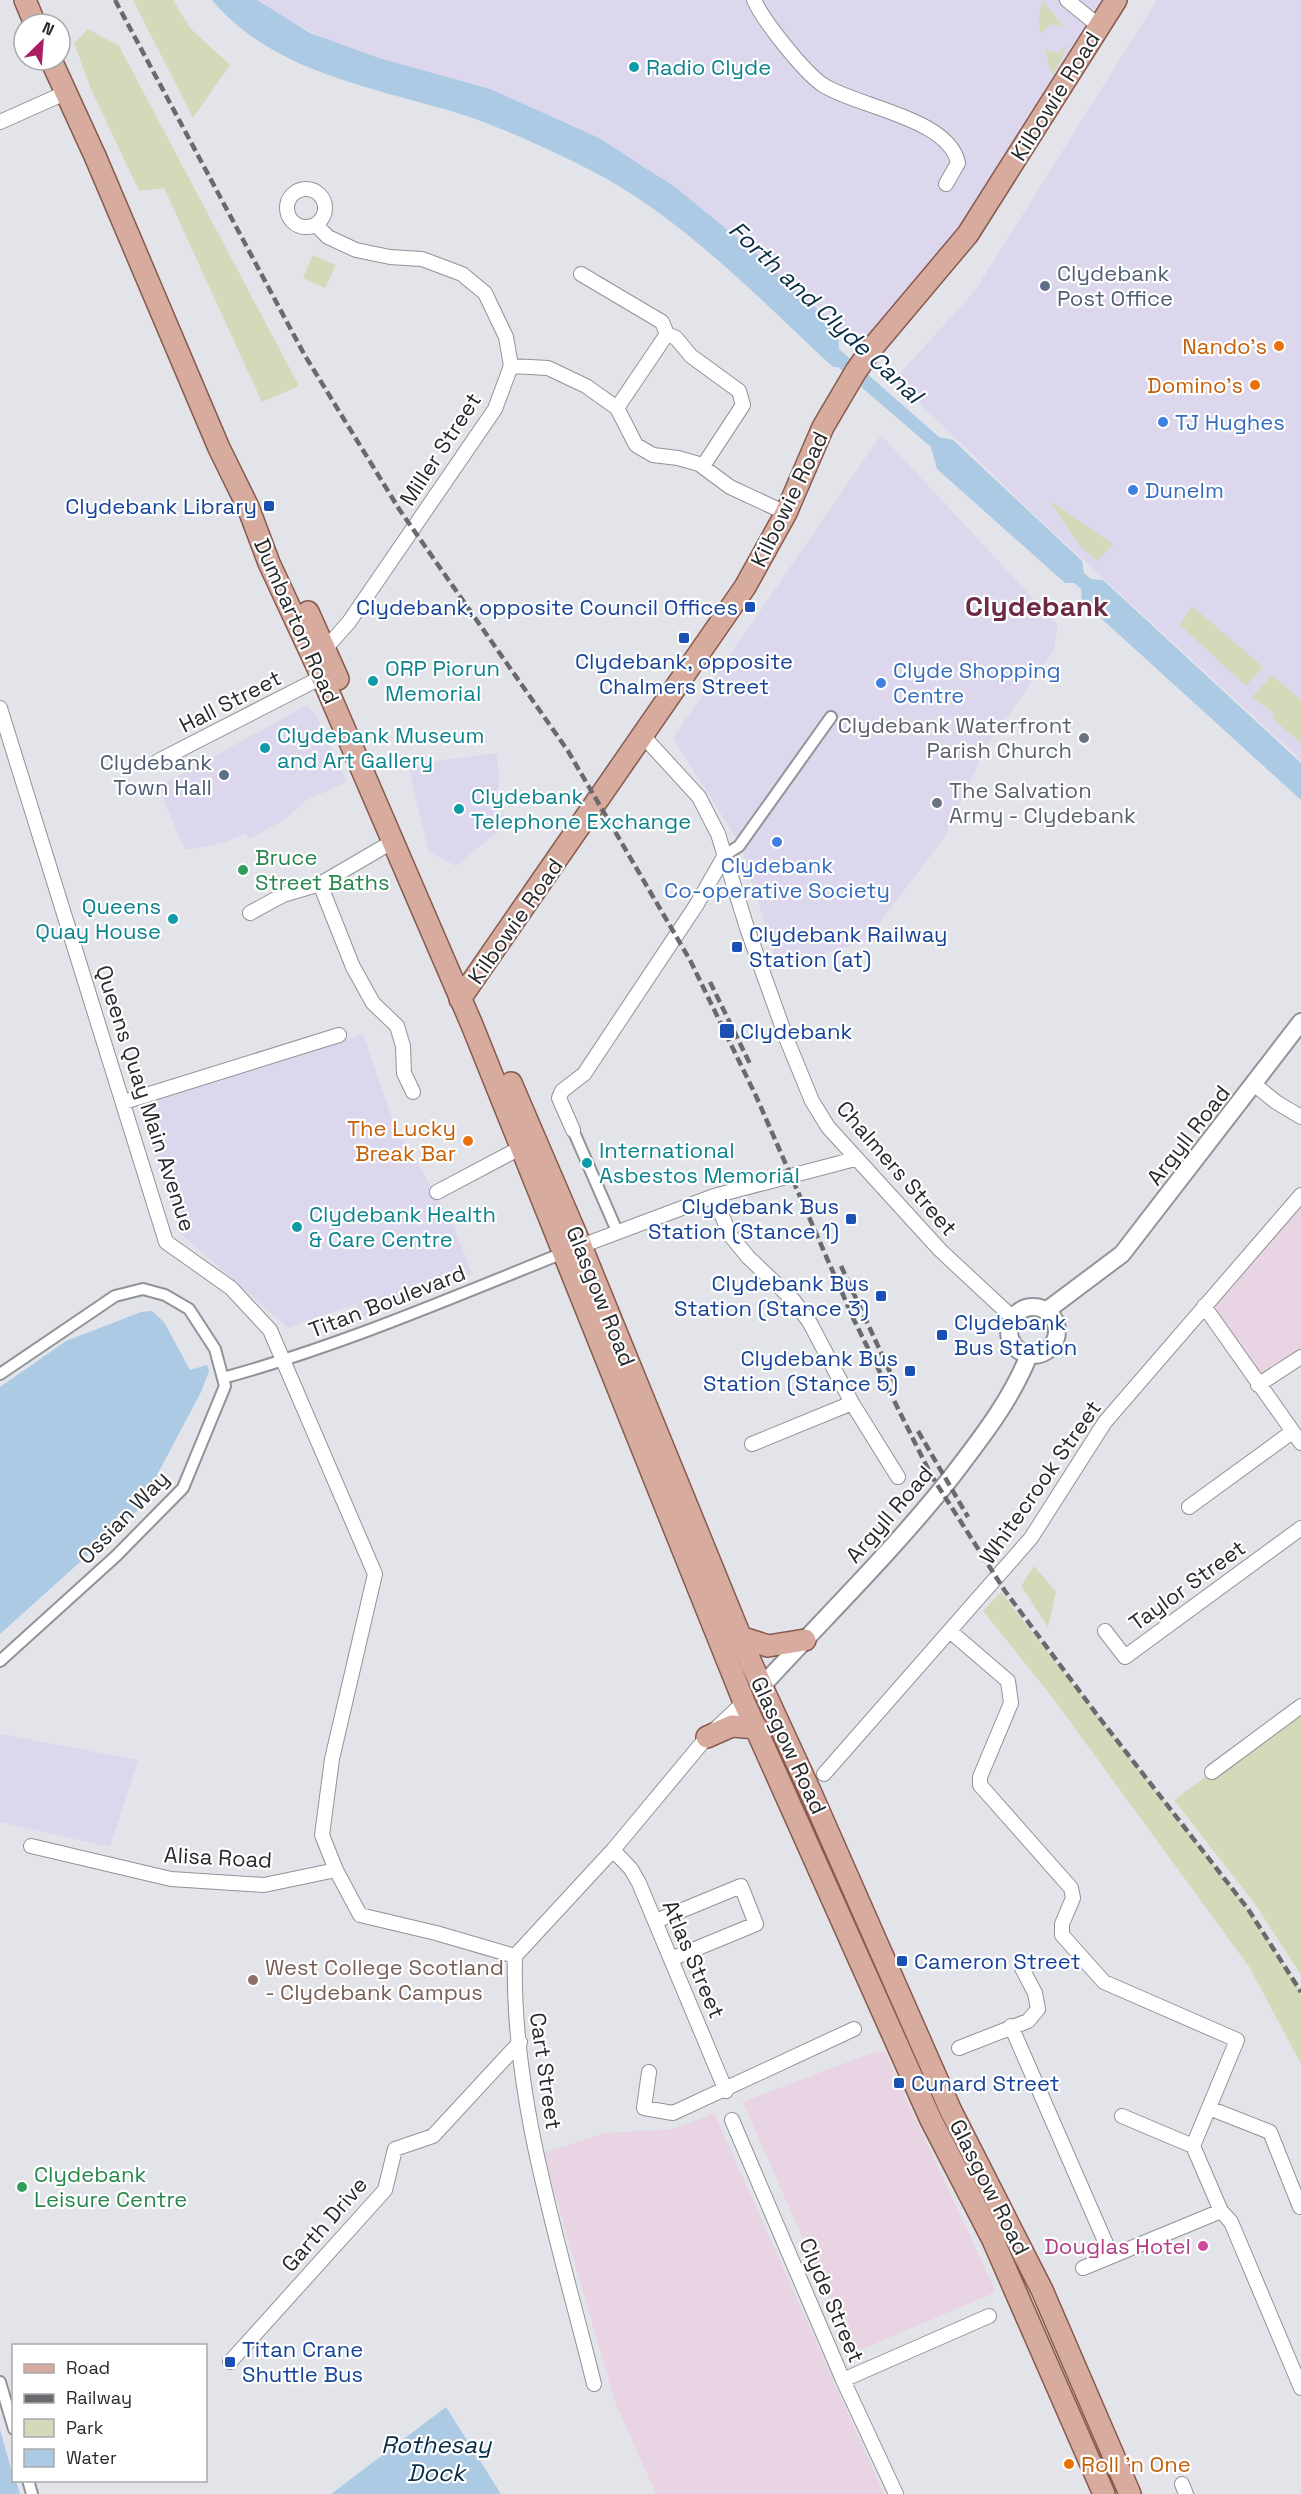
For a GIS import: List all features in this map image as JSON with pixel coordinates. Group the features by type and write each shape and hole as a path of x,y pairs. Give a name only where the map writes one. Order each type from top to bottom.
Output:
{"main road":[{"name":"Kilbowie Road","path":"465,992 745,587 786,513 823,427 873,347 968,234 1116,0"},
{"name":"Dumbarton Road","path":"56,72 88,140 219,448 248,507 269,563 318,652 465,992"},
{"name":"Dumbarton Road","path":"318,652 322,677 392,842 465,992"},
{"name":"Glasgow Road","path":"465,992 522,1147 572,1250 744,1702 931,2120 993,2240 1104,2494"},
{"name":"Glasgow Road","path":"465,992 572,1250 740,1637 938,2081 1042,2290 1130,2494"},
{"path":"740,1637 768,1646 806,1640"},
{"path":"744,1702 762,1686"},
{"path":"707,1737 732,1726 757,1728"}],"street":[{"path":"754,0 768,24 822,84 920,124 944,141 957,156 958,163 945,184"},
{"path":"1067,0 1098,26"},
{"path":"0,122 65,93"},
{"path":"316,225 328,237 356,250 390,257 422,259 462,274 485,293 506,337 511,366 548,368 585,386 617,408 636,445 653,455 678,458 702,466 730,487 786,513"},
{"path":"582,274 662,322 667,334 676,338 691,356 739,392 742,405 702,466"},
{"path":"617,408 667,334"},
{"name":"Miller Street","path":"318,652 349,622 495,409 511,366"},
{"name":"Hall Street","path":"158,761 322,677"},
{"name":"Queens Quay Main Avenue","path":"0,708 166,1242 231,1288 270,1330 375,1574 330,1770 322,1835 336,1870"},
{"path":"617,1231 559,1098 562,1091 584,1074 691,913 725,855 740,846 831,717"},
{"name":"Chalmers Street","path":"644,736 699,796 718,834 765,981 812,1101 828,1127 940,1250 1013,1318"},
{"path":"250,913 283,895 320,884 392,842"},
{"path":"320,884 353,967 373,1003 396,1026 403,1046 404,1073 412,1092"},
{"name":"Argyll Road","path":"1046,1311 1122,1254 1255,1085 1301,1022"},
{"path":"124,1102 339,1035"},
{"path":"1255,1085 1276,1102 1301,1117"},
{"path":"437,1192 522,1147"},
{"path":"572,1250 714,1196 855,1159"},
{"name":"Whitecrook Street","path":"810,1791 1031,1538 1105,1422 1301,1195"},
{"path":"714,1196 730,1235 748,1257 794,1301 810,1323 852,1403 898,1477"},
{"name":"Titan Boulevard","path":"223,1378 283,1362 353,1338 572,1250"},
{"name":"Ossian Way","path":"0,1374 115,1296 143,1288 165,1295 189,1309 215,1349 225,1386 183,1488 116,1556 0,1661"},
{"path":"1204,1306 1301,1443"},
{"path":"1028,1308 1046,1311 1056,1326 1053,1344 1047,1351 1029,1355 1020,1352 1009,1336 1013,1318 1028,1308"},
{"name":"Argyll Road","path":"762,1686 917,1520 997,1417 1019,1379 1029,1355"},
{"path":"1258,1385 1301,1357"},
{"path":"752,1444 852,1403"},
{"path":"1189,1506 1292,1431"},
{"name":"Taylor Street","path":"1105,1631 1125,1657 1301,1528"},
{"path":"951,1632 1008,1681 1011,1703 980,1777 980,1785 1071,1888 1073,1898 1062,1924 1062,1935 1069,1945 1104,1982 1237,2040 1193,2146"},
{"path":"336,1870 360,1915 515,1956 613,1850 707,1737 744,1702"},
{"path":"1212,1772 1301,1706"},
{"name":"Alisa Road","path":"31,1846 171,1879 264,1885 336,1870"},
{"name":"Atlas Street","path":"613,1850 631,1869 656,1921 726,2091"},
{"path":"656,1921 741,1886 756,1924 671,1959"},
{"name":"Cart Street","path":"515,1956 514,1994 528,2115 594,2384"},
{"path":"959,2048 1028,2021 1038,2009 1035,1993 1022,1968"},
{"path":"1011,2026 1111,2255"},
{"path":"649,2072 644,2108 673,2113 726,2091 854,2030"},
{"name":"Garth Drive","path":"230,2362 385,2190 395,2149 434,2136 519,2042"},
{"path":"1209,2108 1270,2132 1300,2207"},
{"path":"1122,2116 1193,2146 1221,2211 1231,2222 1301,2388"},
{"name":"Clyde Street","path":"732,2120 843,2380 896,2494"},
{"path":"1083,2268 1221,2211"},
{"path":"843,2380 989,2316"},
{"path":"0,2382 12,2422"}],"shaded area":[{"path":"257,0 1116,0 968,234 873,347 838,328 715,219 643,165 490,89 379,58 329,41 276,14"},
{"path":"1157,0 1301,0 1301,760 1041,521 895,379 974,292"},
{"path":"881,435 1058,625 1053,652 986,747 944,838 865,942 778,966 740,844 673,738"},
{"name":"Clydebank Town Hall","path":"307,705 318,718 346,780 344,783 305,801 283,821 249,839 245,833 226,842 185,850 158,787"},
{"path":"497,753 499,787 488,804 512,820 456,866 429,852 408,765"},
{"path":"363,1034 393,1121 454,1227 472,1274 361,1317 356,1304 288,1328 179,1232 140,1109 144,1101"},
{"path":"1301,1197 1301,1357 1258,1385 1204,1306"},
{"path":"0,1734 138,1760 110,1847 0,1822"},
{"path":"884,2051 996,2292 853,2353 743,2102 869,2054"},
{"path":"714,2113 884,2494 656,2494 615,2402 543,2153 606,2133 674,2129"}],"green space":[{"path":"133,0 173,0 191,29 230,65 193,118"},
{"path":"1043,1 1065,28 1051,24 1040,34 1039,15"},
{"path":"88,29 119,46 299,386 262,402 164,188 139,191 91,89 74,43"},
{"path":"1068,45 1053,76 1044,49 1057,53"},
{"path":"313,255 336,265 325,288 303,278"},
{"path":"1049,500 1113,544 1097,561 1080,546"},
{"path":"1192,606 1263,667 1246,686 1180,625"},
{"path":"1272,675 1301,700 1301,743 1272,718 1275,714 1252,697"},
{"path":"1034,1566 1056,1592 1048,1627 1021,1586"},
{"path":"1001,1592 1248,1909 1301,1992 1301,2064 1250,1968 1052,1697 983,1611"},
{"path":"1301,1706 1301,1975 1255,1904 1174,1800"}],"water":[{"path":"212,0 257,0 310,33 379,58 490,89 599,138 675,187 756,253 838,328 839,349 939,437 953,440 1082,561 1084,573 1091,579 1103,580 1301,763 1301,800 1082,601 1081,589 1074,583 1065,583 937,469 931,447 838,367 833,367 718,260 656,211 624,189 590,170 504,130 451,111 354,84 292,60 263,44 236,24"},
{"path":"152,1311 164,1322 190,1370 207,1365 209,1371 201,1392 139,1509 0,1634 0,1387 66,1341 141,1312"},
{"name":"Rothesay Dock","path":"446,2407 501,2494 331,2494"},
{"path":"0,2429 12,2473 12,2482 16,2482 20,2494 0,2494"}],"railway":[{"path":"115,0 304,354 399,509 568,751 690,960 756,1096 854,1320 931,1475 1005,1591 1098,1716 1248,1909 1301,1992"},
{"path":"710,982 751,1066"},
{"path":"841,1266 896,1385"},
{"path":"918,1431 968,1517"}],"place":[{"name":"Radio Clyde","path":"634,67"},
{"name":"Clydebank Post Office","path":"1045,286"},
{"name":"Nando's","path":"1279,346"},
{"name":"Domino's","path":"1255,385"},
{"name":"TJ Hughes","path":"1163,422"},
{"name":"Dunelm","path":"1133,490"},
{"name":"Clydebank Library","path":"269,506"},
{"name":"Clydebank, opposite Council Offices","path":"750,607"},
{"name":"Clydebank, opposite Chalmers Street","path":"684,638"},
{"name":"ORP Piorun Memorial","path":"373,681"},
{"name":"Clyde Shopping Centre","path":"881,683"},
{"name":"Clydebank Waterfront Parish Church","path":"1084,738"},
{"name":"Clydebank Museum and Art Gallery","path":"265,748"},
{"name":"Clydebank Town Hall","path":"224,775"},
{"name":"The Salvation Army - Clydebank","path":"937,803"},
{"name":"Clydebank Telephone Exchange","path":"459,809"},
{"name":"Clydebank Co-operative Society","path":"777,842"},
{"name":"Bruce Street Baths","path":"243,870"},
{"name":"Queens Quay House","path":"173,919"},
{"name":"Clydebank Railway Station (at)","path":"737,947"},
{"name":"Clydebank","path":"727,1031"},
{"name":"The Lucky Break Bar","path":"468,1141"},
{"name":"International Asbestos Memorial","path":"587,1163"},
{"name":"Clydebank Bus Station (Stance 1)","path":"851,1219"},
{"name":"Clydebank Health & Care Centre","path":"297,1227"},
{"name":"Clydebank Bus Station (Stance 3)","path":"881,1296"},
{"name":"Clydebank Bus Station","path":"942,1335"},
{"name":"Clydebank Bus Station (Stance 5)","path":"910,1371"},
{"name":"Cameron Street","path":"902,1961"},
{"name":"West College Scotland - Clydebank Campus","path":"253,1980"},
{"name":"Cunard Street","path":"899,2083"},
{"name":"Clydebank Leisure Centre","path":"22,2187"},
{"name":"Douglas Hotel","path":"1203,2246"},
{"name":"Titan Crane Shuttle Bus","path":"230,2362"},
{"name":"Roll 'n One","path":"1069,2464"}],"district":[{"name":"Clydebank","path":"1037,606"}],"water label":[{"name":"Forth and Clyde Canal","path":"826,312"}]}
